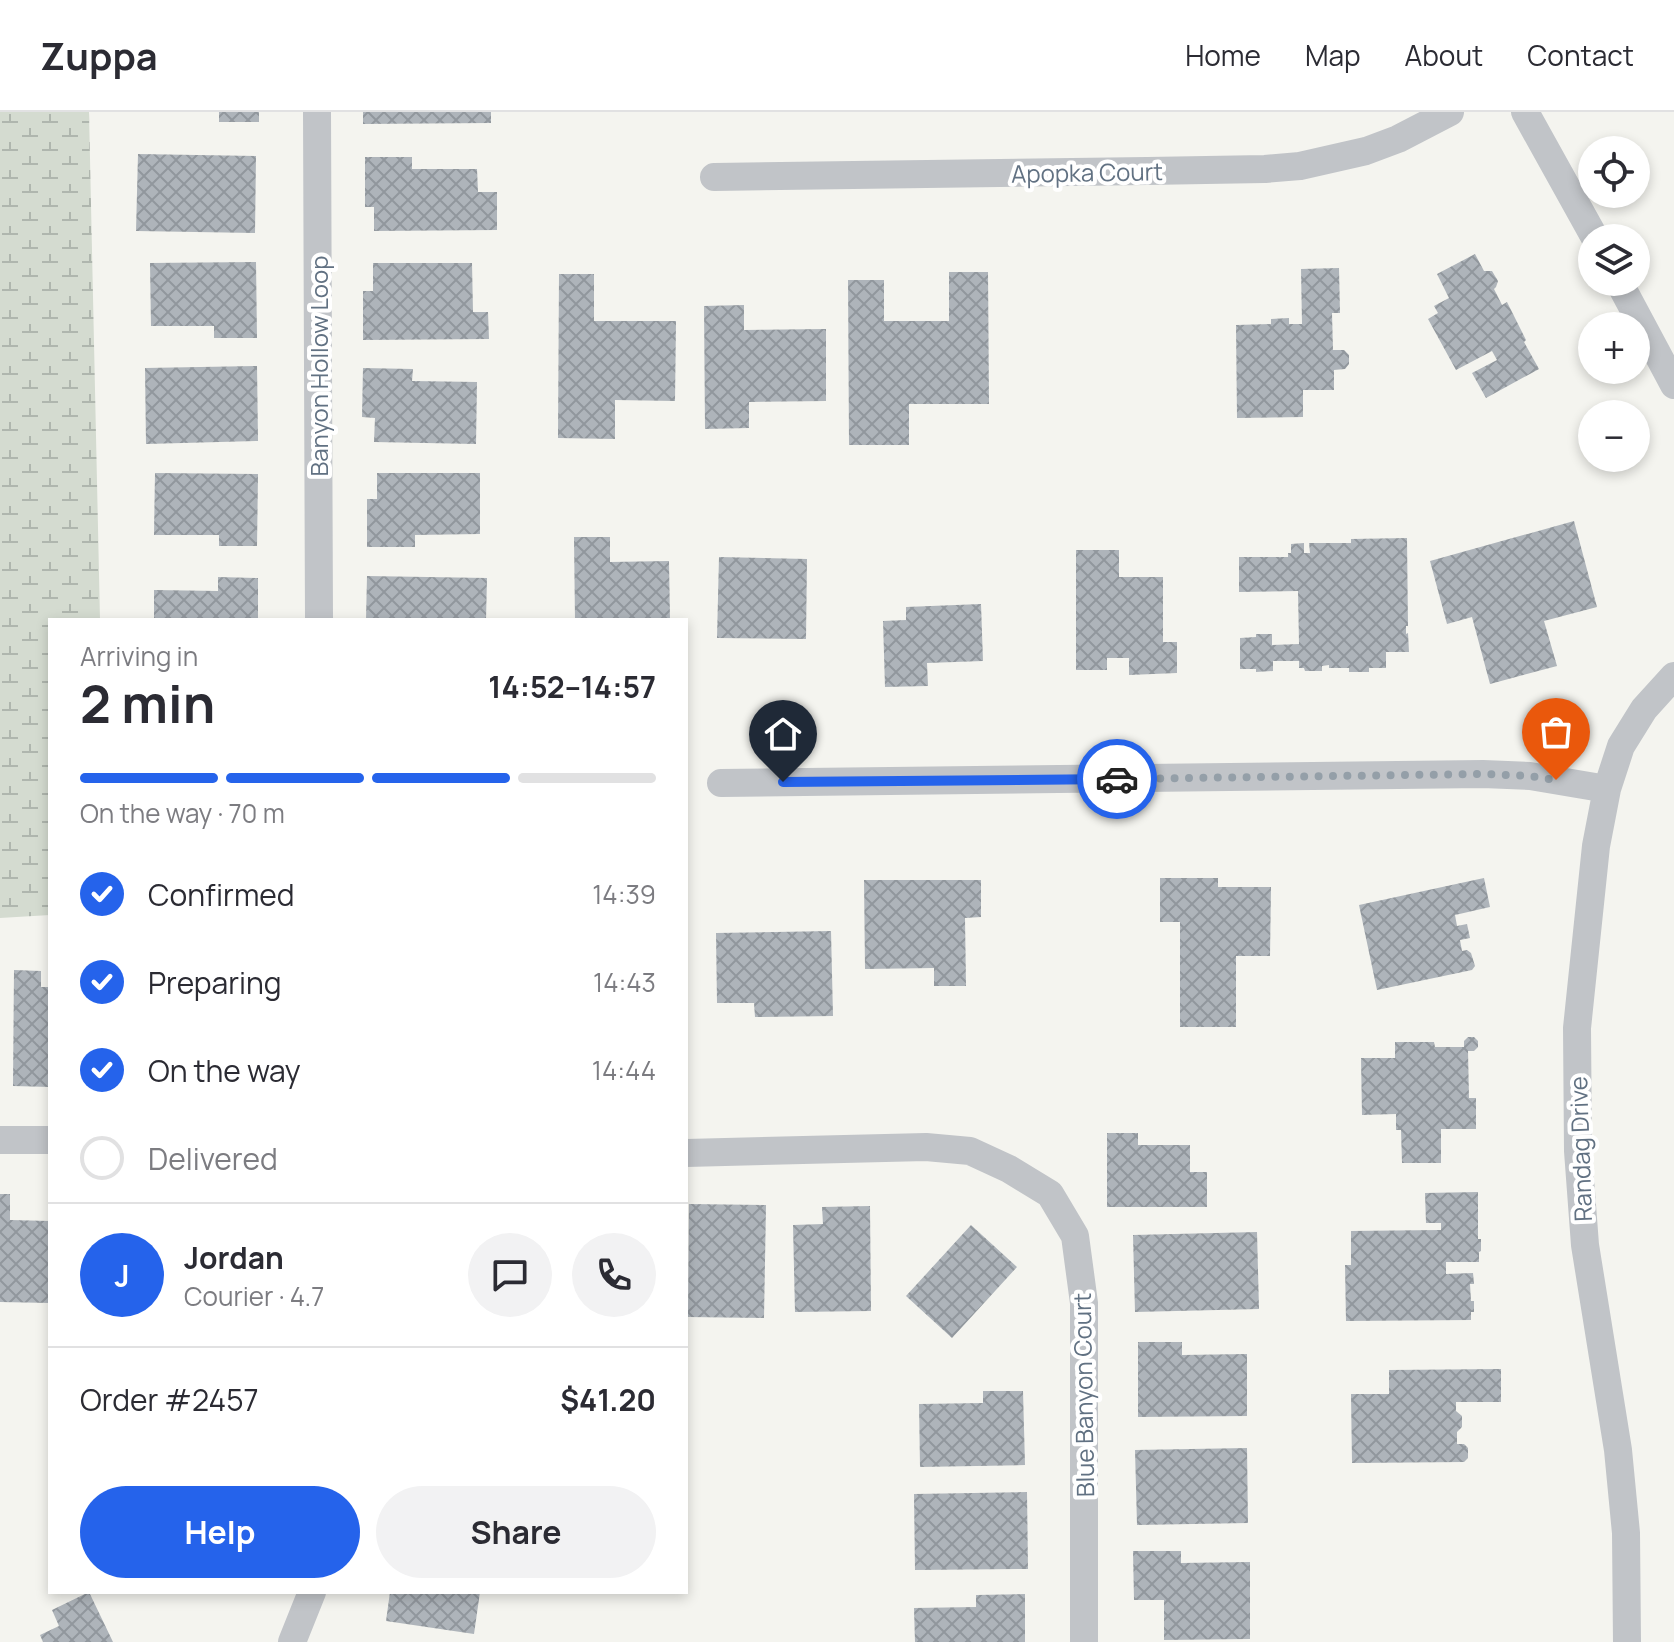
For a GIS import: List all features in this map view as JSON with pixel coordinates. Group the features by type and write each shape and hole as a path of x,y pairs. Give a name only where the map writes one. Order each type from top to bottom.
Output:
{"street":[{"name":"Banyon Hollow Loop","path":"317,112 319,618"},
{"name":"Apopka Court","path":"714,177 1162,171 1300,166 1366,151 1398,139 1450,112"},
{"path":"1525,112 1587,224"},
{"path":"1626,296 1674,385"},
{"name":"Randag Drive","path":"1627,1642 1626,1533 1618,1450 1585,1245 1578,1151 1577,1028 1596,846 1607,789 1621,746 1644,709 1674,676"},
{"path":"721,783 1483,774 1530,776 1607,789"},
{"path":"0,1140 48,1140"},
{"name":"Blue Banyon Court","path":"688,1153 926,1147 970,1151 1009,1169 1050,1194 1075,1236 1084,1303 1084,1642"},
{"path":"292,1642 311,1594"}],"green space":[{"path":"0,112 89,112 100,618 48,618 48,915 0,918"}],"building":[{"path":"219,112 259,112 259,122 219,122"},
{"path":"363,112 491,112 491,123 363,124"},
{"path":"138,154 256,156 255,233 136,231"},
{"path":"365,157 412,157 412,169 477,169 478,192 497,192 497,230 374,231 374,207 365,207"},
{"path":"1475,254 1484,271 1492,271 1498,281 1494,289 1502,305 1507,302 1539,369 1486,398 1472,373 1497,360 1492,351 1456,370 1428,319 1438,313 1434,306 1449,298 1437,274"},
{"path":"256,262 257,338 214,338 214,326 151,326 150,263"},
{"path":"373,263 472,263 473,312 488,312 489,339 363,340 363,291 373,291"},
{"path":"1339,268 1340,313 1332,313 1333,350 1344,350 1349,355 1349,364 1345,369 1334,370 1334,390 1303,390 1303,417 1237,418 1236,325 1271,324 1271,319 1289,318 1289,324 1302,324 1301,269"},
{"path":"949,272 988,272 989,404 909,404 909,445 849,445 848,280 884,280 884,321 949,321"},
{"path":"559,274 594,274 594,321 676,321 675,401 615,400 615,439 558,438"},
{"path":"744,305 744,330 826,329 826,401 749,402 749,428 705,429 704,306"},
{"path":"257,366 258,441 146,444 145,368"},
{"path":"363,368 413,369 412,381 477,382 476,444 374,442 375,418 362,417"},
{"path":"155,473 258,474 257,546 219,546 219,535 154,535"},
{"path":"377,473 480,473 480,534 415,535 415,547 367,547 367,499 377,499"},
{"path":"1574,521 1597,607 1544,621 1557,666 1490,684 1472,617 1447,624 1430,561"},
{"path":"574,537 610,537 610,562 669,561 670,618 575,618"},
{"path":"1407,538 1406,634 1409,652 1386,652 1386,668 1369,668 1369,672 1349,672 1349,668 1329,668 1329,665 1322,666 1322,671 1305,671 1299,668 1299,661 1273,661 1273,671 1240,669 1240,638 1272,634 1272,645 1299,644 1298,591 1239,592 1239,557 1288,557 1291,544 1304,543 1304,553 1310,553 1309,543"},
{"path":"1076,550 1119,550 1119,577 1163,577 1163,642 1177,642 1177,673 1129,675 1129,658 1107,658 1107,670 1076,670"},
{"path":"719,557 807,559 806,639 717,638"},
{"path":"367,576 487,578 486,618 366,618"},
{"path":"218,577 258,578 258,618 154,618 154,590 218,591"},
{"path":"981,604 983,661 927,663 928,686 885,687 883,621 906,620 906,607"},
{"path":"1160,878 1218,878 1218,887 1271,887 1270,956 1236,956 1236,1027 1180,1027 1180,922 1160,922"},
{"path":"1484,878 1490,907 1455,915 1457,926 1467,924 1470,938 1460,940 1462,951 1471,953 1475,966 1472,970 1377,990 1359,905"},
{"path":"864,880 981,880 981,917 965,918 966,986 934,986 934,968 865,969"},
{"path":"831,931 833,1016 755,1017 754,1003 717,1003 716,933"},
{"path":"14,970 41,971 41,987 48,987 48,1087 13,1086"},
{"path":"1468,1037 1478,1041 1474,1051 1468,1051 1469,1098 1476,1098 1476,1129 1441,1129 1441,1163 1402,1163 1401,1130 1396,1130 1396,1114 1362,1115 1361,1058 1395,1058 1395,1042 1434,1042 1435,1047 1464,1047"},
{"path":"1107,1133 1138,1133 1138,1145 1190,1145 1190,1172 1207,1172 1207,1207 1107,1207"},
{"path":"1478,1192 1479,1262 1446,1262 1446,1274 1473,1273 1474,1284 1470,1284 1474,1312 1471,1312 1471,1320 1346,1321 1345,1265 1351,1265 1351,1231 1441,1230 1441,1223 1426,1223 1425,1193"},
{"path":"0,1194 10,1194 10,1220 48,1221 48,1303 0,1302"},
{"path":"689,1204 766,1205 764,1318 688,1317"},
{"path":"870,1206 871,1311 795,1312 793,1225 823,1224 822,1207"},
{"path":"971,1225 1017,1267 952,1338 906,1296"},
{"path":"1257,1232 1259,1309 1135,1312 1133,1235"},
{"path":"1138,1342 1182,1342 1182,1355 1247,1354 1247,1416 1138,1417"},
{"path":"1501,1369 1501,1402 1456,1402 1456,1411 1462,1416 1457,1444 1468,1448 1468,1458 1464,1462 1352,1463 1351,1394 1389,1394 1389,1370"},
{"path":"983,1391 1023,1391 1025,1465 920,1467 919,1404 983,1403"},
{"path":"1247,1448 1248,1523 1137,1525 1135,1450"},
{"path":"1027,1492 1028,1569 915,1570 914,1494"},
{"path":"1133,1551 1181,1551 1181,1563 1250,1562 1250,1639 1164,1640 1164,1600 1134,1600"},
{"path":"90,1594 113,1642 43,1642 40,1635 59,1626 52,1610"},
{"path":"390,1594 480,1594 474,1634 386,1621"},
{"path":"1025,1594 1025,1642 915,1642 914,1608 976,1607 976,1595"}],"way so far":[{"path":"1117,779 1483,774 1556,780"}],"route":[{"path":"783,782 1117,779"}]}
